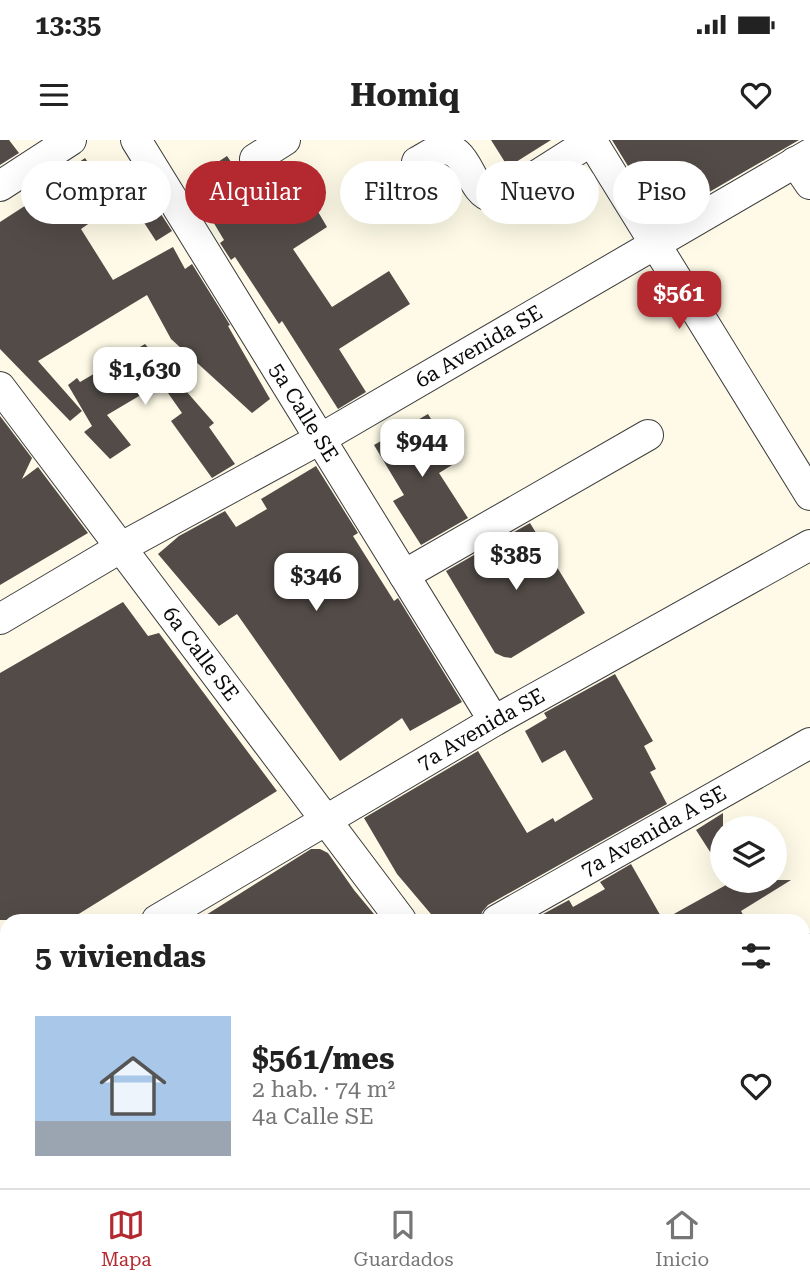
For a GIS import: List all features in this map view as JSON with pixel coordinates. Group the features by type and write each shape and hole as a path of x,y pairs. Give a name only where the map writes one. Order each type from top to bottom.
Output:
{"street":[{"path":"0,186 71,140"},
{"name":"5a Calle SE","path":"136,140 494,721"},
{"path":"255,159 285,140"},
{"path":"419,161 439,150 450,149 461,156 480,189 490,197 503,197 591,141 810,495"},
{"name":"6a Avenida SE","path":"0,619 120,548 320,439 655,244 805,166"},
{"name":"6a Calle SE","path":"0,387 396,914"},
{"path":"404,575 648,435"},
{"name":"7a Avenida SE","path":"167,914 494,721 810,545"},
{"name":"7a Avenida A SE","path":"508,914 810,743"}],"building":[{"path":"0,140 9,140 19,153 0,165"},
{"path":"491,140 551,140 518,161 504,161"},
{"path":"612,140 799,140 710,192 710,161 625,161"},
{"path":"21,208 21,224 88,224 81,229 113,280 173,247 185,269 192,264 230,325 228,326 270,399 252,413 171,339 147,295 38,361 82,411 70,421 0,349 0,222"},
{"path":"145,224 167,224 172,231 156,241"},
{"path":"214,224 325,224 327,227 293,249 332,307 389,271 410,304 339,349 366,392 338,409 282,321 279,324 235,257 231,260 220,243 224,240"},
{"path":"145,344 214,423 209,427 235,464 212,478 171,421 182,413 161,383 107,415 131,445 110,459 84,432 92,426 68,385 77,378 80,382"},
{"path":"428,414 457,462 439,473 468,518 421,545 393,501 404,495 374,445"},
{"path":"0,416 32,458 22,479 38,467 88,533 0,585"},
{"path":"316,466 358,533 353,536 394,601 398,598 462,702 410,731 402,718 340,761 237,614 219,626 158,554 179,536 225,511 236,527 267,509 261,499"},
{"path":"530,523 585,613 511,658 504,657 495,653 446,571"},
{"path":"123,602 148,636 159,633 277,791 79,914 0,914 0,673"},
{"path":"615,674 653,741 644,746 656,769 650,772 667,804 488,905 482,914 431,914 397,874 364,818 478,751 527,833 553,818 555,822 593,799 565,750 542,763 525,731 547,718 544,713"},
{"path":"710,821 710,852 696,830"},
{"path":"311,849 320,849 328,853 374,914 208,914"},
{"path":"631,864 660,914 543,914 569,900 573,907 605,889 600,882"},
{"path":"712,893 770,893 741,911 743,914 674,914"}]}
